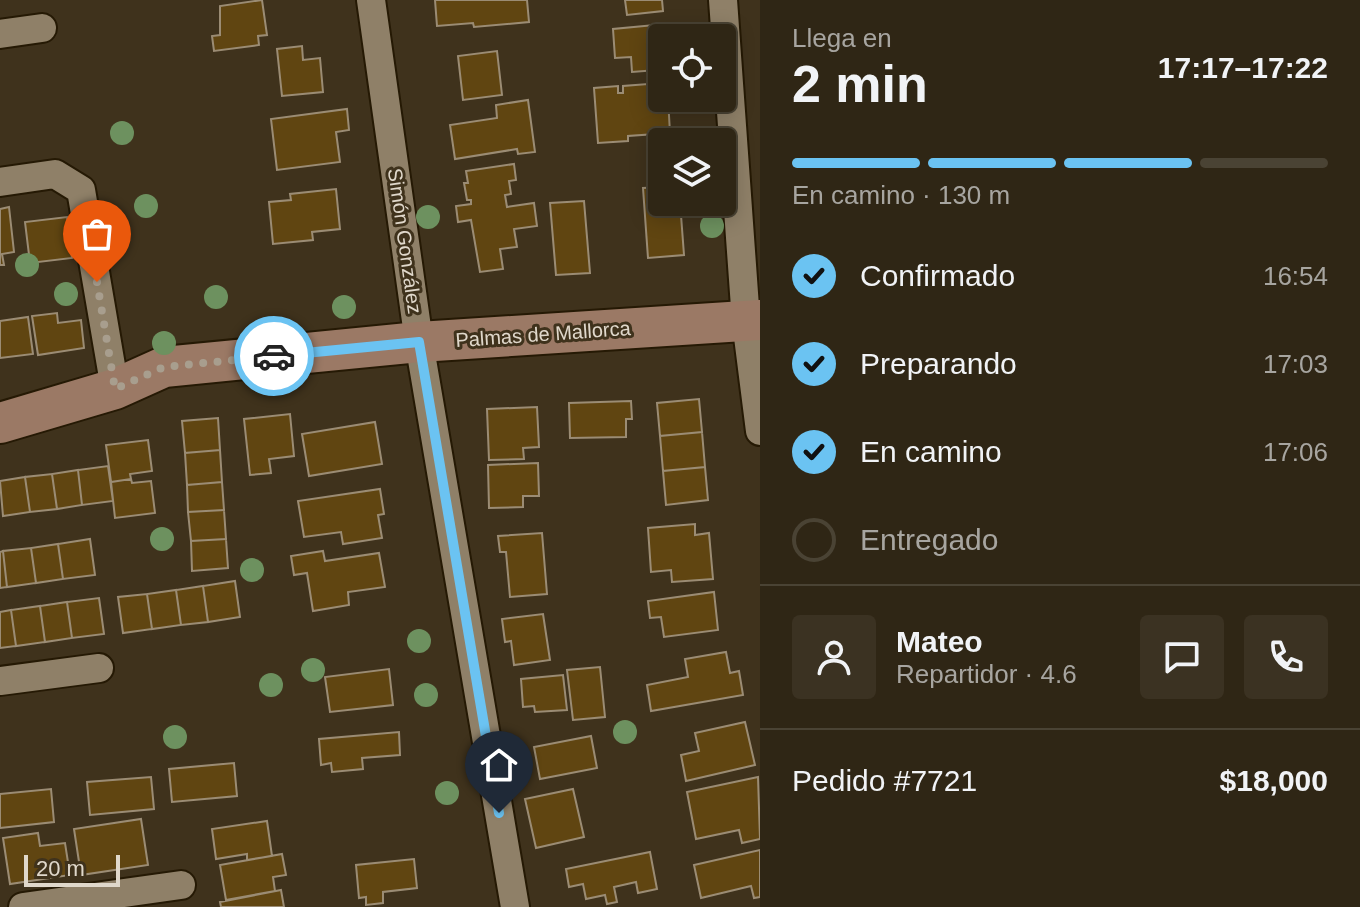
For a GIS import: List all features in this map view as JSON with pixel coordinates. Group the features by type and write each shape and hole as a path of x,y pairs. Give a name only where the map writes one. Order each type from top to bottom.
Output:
{"street":[{"name":"Simón González","path":"371,0 419,342 515,907"},
{"path":"723,0 753,320 760,431"},
{"path":"0,34 42,28"},
{"path":"0,182 55,174 81,190 115,389"},
{"name":"Palmas de Mallorca","path":"0,423 115,389 164,367 419,342 753,320"},
{"path":"0,681 99,668"},
{"path":"23,907 181,885"}],"building":[{"path":"262,0 267,35 258,36 259,45 214,51 212,36 220,35 220,6"},
{"path":"435,0 527,0 529,22 474,27 473,23 437,26"},
{"path":"625,0 662,0 663,11 627,15"},
{"path":"648,26 648,71 632,72 631,57 615,58 613,29"},
{"path":"302,46 303,60 320,58 323,92 282,96 277,49"},
{"path":"497,51 502,95 463,100 458,56"},
{"path":"648,84 648,112 669,112 670,128 648,128 648,135 628,136 628,141 598,143 594,88 618,86 618,93 623,93 623,86"},
{"path":"528,100 535,152 518,154 517,149 455,159 450,125 497,118 496,105"},
{"path":"347,109 349,130 336,132 340,162 277,170 271,119"},
{"path":"514,164 516,180 509,181 511,194 505,195 507,207 534,203 537,226 514,229 517,247 500,249 503,269 480,272 471,220 458,222 456,206 471,204 471,200 467,200 464,183 468,183 466,171"},
{"path":"643,188 648,188 648,216 681,216 684,255 648,258"},
{"path":"336,189 340,229 312,232 313,240 273,244 269,202 291,200 290,194"},
{"path":"584,201 590,273 556,275 550,203"},
{"path":"9,207 14,252 2,254 4,265 0,265 0,209"},
{"path":"67,217 72,258 30,263 25,222"},
{"path":"57,313 58,323 81,320 84,348 38,355 32,316"},
{"path":"28,317 33,354 0,358 0,321"},
{"path":"699,399 702,432 660,436 657,403"},
{"path":"631,401 632,419 626,419 626,437 570,438 569,403"},
{"path":"537,407 539,447 523,448 524,459 489,460 487,409"},
{"path":"290,414 294,456 269,459 271,473 250,475 244,419"},
{"path":"218,418 220,450 185,453 182,421"},
{"path":"375,422 382,464 309,476 302,434"},
{"path":"702,432 705,467 663,471 660,436"},
{"path":"148,440 152,471 130,474 131,479 111,482 106,445"},
{"path":"220,450 222,482 187,485 185,453"},
{"path":"538,463 539,496 523,496 523,507 489,508 488,465"},
{"path":"108,466 113,501 82,505 78,470"},
{"path":"705,467 708,500 666,505 663,471"},
{"path":"78,470 82,505 57,509 52,474"},
{"path":"52,474 57,509 30,512 25,477"},
{"path":"25,477 30,512 3,516 0,481"},
{"path":"131,479 132,483 151,481 155,513 115,518 111,482"},
{"path":"222,482 224,510 188,512 187,485"},
{"path":"380,489 384,514 378,515 382,538 343,544 341,532 304,537 298,501"},
{"path":"224,510 226,539 191,541 188,512"},
{"path":"695,524 695,535 709,533 713,579 672,582 671,570 651,572 648,528"},
{"path":"542,533 547,594 510,597 506,552 500,552 498,536"},
{"path":"90,539 95,575 63,579 58,544"},
{"path":"226,539 228,568 192,571 191,541"},
{"path":"58,544 63,579 36,583 31,548"},
{"path":"31,548 36,583 7,587 3,551"},
{"path":"3,551 7,587 0,588 0,552"},
{"path":"323,551 325,561 379,553 385,587 348,592 349,605 313,611 307,573 294,575 291,556"},
{"path":"235,581 240,617 208,622 203,586"},
{"path":"203,586 208,622 181,625 176,590"},
{"path":"176,590 181,625 152,629 147,594"},
{"path":"714,592 718,630 664,637 661,617 650,618 648,601"},
{"path":"147,594 152,629 123,633 118,597"},
{"path":"99,598 104,634 72,638 67,602"},
{"path":"67,602 72,638 45,642 40,606"},
{"path":"40,606 45,642 16,646 11,610"},
{"path":"11,610 16,646 0,648 0,612"},
{"path":"543,614 550,660 514,665 511,641 505,642 502,619"},
{"path":"726,652 730,673 739,671 743,695 651,711 647,685 688,677 685,659"},
{"path":"600,667 605,717 573,720 567,670"},
{"path":"389,669 393,705 330,712 325,677"},
{"path":"563,675 567,710 535,712 534,706 523,707 521,679"},
{"path":"745,722 755,765 686,781 681,755 699,751 695,733"},
{"path":"399,732 400,755 362,758 363,769 332,772 331,763 321,765 319,739"},
{"path":"591,736 597,768 540,779 534,747"},
{"path":"234,763 237,796 172,802 169,769"},
{"path":"151,777 154,809 90,815 87,782"},
{"path":"758,777 760,839 742,843 739,830 696,839 687,792"},
{"path":"51,789 54,822 0,828 0,794"},
{"path":"573,789 584,837 536,848 525,799"},
{"path":"141,819 148,865 81,875 74,829"},
{"path":"267,821 272,856 247,860 247,854 216,859 212,829"},
{"path":"38,833 40,846 65,843 70,875 10,884 3,838"},
{"path":"760,850 760,897 754,898 751,886 701,898 694,865"},
{"path":"650,852 657,889 638,893 636,882 614,887 617,902 607,904 605,895 586,899 583,884 569,887 566,869"},
{"path":"282,854 286,875 273,877 275,891 226,900 220,865"},
{"path":"414,859 417,888 383,892 383,903 366,905 366,897 359,898 356,865"},
{"path":"281,890 284,907 221,907 220,902"}],"way so far":[{"path":"97,282 115,389 164,367 274,356"}],"route":[{"path":"274,356 419,342 499,813"}]}
